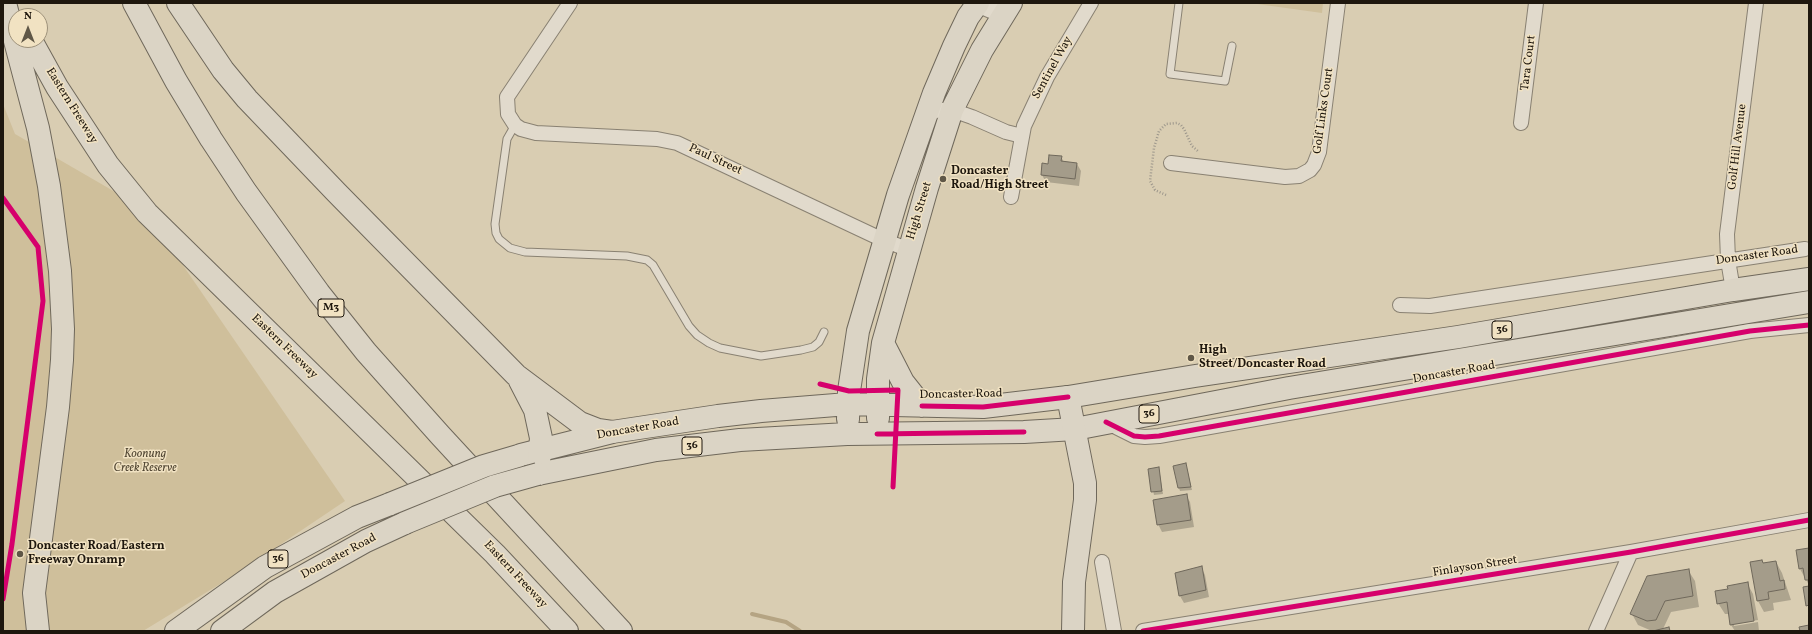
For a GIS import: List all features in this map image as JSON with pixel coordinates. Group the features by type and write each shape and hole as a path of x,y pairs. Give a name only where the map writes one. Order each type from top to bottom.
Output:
{"main road":[{"path":"5,3 38,128 49,186 60,271 63,329 58,407 34,593 38,631"},
{"name":"M3","path":"134,3 176,81 211,140 251,199 319,293 366,352 621,631"},
{"path":"178,3 223,70 247,99 516,375 580,423 598,430 612,432"},
{"name":"High Street","path":"877,434 878,379 883,343 909,250 952,110 982,50 990,5"},
{"name":"High Street","path":"847,434 852,363 858,331 898,195 926,115 954,46 968,17 990,5"},
{"name":"Eastern Freeway","path":"35,48 57,87 108,165 147,213 496,554 567,631"},
{"name":"Doncaster Road","path":"176,631 264,567 357,518 484,466 612,432 718,416 806,407 848,404 878,404 983,407 1068,397 1458,337 1733,290 1809,279"},
{"name":"Doncaster Road","path":"222,631 275,592 366,541 405,523 495,486 578,465 678,447 740,440 847,434 1024,432 1075,429 1229,399 1507,351 1809,302"},
{"path":"883,343 894,368 922,406"},
{"path":"806,407 836,387 852,363"},
{"path":"516,375 535,410 541,438 538,474"},
{"path":"1129,387 1135,400 1191,390 1229,399"},
{"path":"1068,397 1085,483 1085,500 1074,582 1072,631"}],"street":[{"path":"513,122 507,108 510,92 570,3"},
{"name":"Sentinel Way","path":"1011,197 1022,136 1035,99 1091,3"},
{"name":"Golf Links Court","path":"1171,164 1285,177 1299,176 1310,170 1314,165 1319,152 1338,3"},
{"name":"Tara Court","path":"1521,123 1536,3"},
{"name":"Golf Hill Avenue","path":"1733,290 1728,260 1727,234 1756,3"},
{"path":"926,115 938,110 952,110 1006,132 1022,136"},
{"name":"Paul Street","path":"513,122 521,129 536,133 657,139 677,142 909,250"},
{"name":"Doncaster Road","path":"1400,305 1430,306 1805,249"},
{"name":"Doncaster Road","path":"1106,422 1134,436 1145,438 1750,331 1809,325"},
{"name":"Finlayson Street","path":"1143,631 1631,552 1809,520"},
{"path":"1596,631 1631,552"},
{"path":"1102,562 1114,631"}],"lane":[{"path":"1179,3 1170,74 1225,81 1232,46"},
{"path":"513,122 507,139 495,224 496,233 499,239 510,248 525,252 627,256 647,260 653,265 689,326 696,335 709,344 720,348 762,356 801,350 813,347 820,342 824,332"}],"path":[{"path":"1166,195 1155,190 1150,181 1154,148 1159,131 1166,124 1177,123 1184,129 1192,146 1204,155"}],"green space":[{"path":"1250,3 1323,3 1322,13"},
{"name":"Koonung Creek Reserve","path":"3,104 15,134 110,189 147,213 345,501 238,573 143,631 3,631"}],"building":[{"path":"1049,155 1062,156 1061,161 1077,163 1075,179 1041,175 1042,163 1048,164"},
{"path":"1186,463 1191,487 1178,488 1173,466"},
{"path":"1159,467 1162,491 1151,492 1148,469"},
{"path":"1187,494 1191,520 1157,525 1153,500"},
{"path":"1809,548 1809,580 1805,580 1803,568 1799,569 1796,550"},
{"path":"1762,560 1763,563 1776,561 1780,581 1784,580 1785,589 1768,592 1769,599 1757,601 1750,562"},
{"path":"1202,566 1206,590 1179,596 1175,573"},
{"path":"1689,569 1693,596 1665,601 1656,620 1647,621 1630,614 1647,576"},
{"path":"1748,582 1754,621 1730,625 1727,602 1717,604 1715,591 1728,589 1727,586"},
{"path":"1809,586 1809,605 1806,606 1803,587"},
{"path":"1809,625 1809,631 1800,631 1799,627"},
{"path":"1669,627 1670,631 1653,631"}],"waterway":[{"path":"752,614 786,622 800,631"}],"cycle path":[{"path":"3,198 38,247 43,301 12,544 3,599"},
{"path":"1106,422 1134,436 1159,436 1750,331 1809,325"},
{"path":"820,384 849,391 898,390 893,487"},
{"path":"922,406 983,407 1068,397"},
{"path":"877,434 1024,432"},
{"path":"1143,631 1631,552 1809,520"}],"place":[{"name":"Doncaster Road/High Street","path":"943,179"},
{"name":"High Street/Doncaster Road","path":"1191,358"},
{"name":"Doncaster Road/Eastern Freeway Onramp","path":"20,554"}]}
